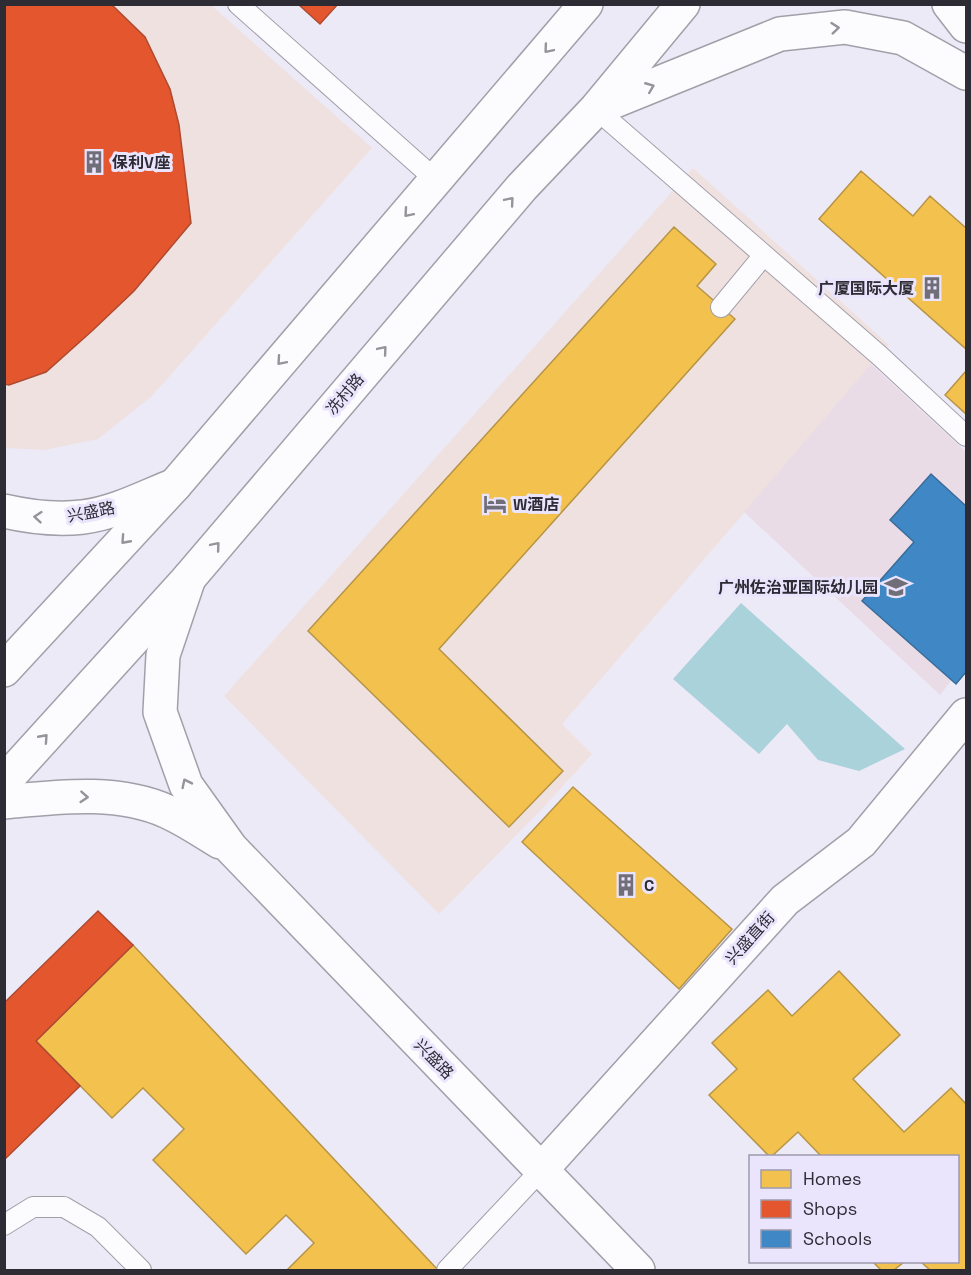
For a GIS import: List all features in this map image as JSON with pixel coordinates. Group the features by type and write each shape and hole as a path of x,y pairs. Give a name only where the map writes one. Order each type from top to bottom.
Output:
{"main road":[{"path":"4,670 175,485 586,4"},
{"name":"冼村路","path":"4,782 189,578 522,187 596,109 683,4"},
{"path":"949,4 966,26"},
{"path":"596,109 780,34 845,27 903,38 966,73"},
{"name":"兴盛路","path":"4,512 59,519 84,517 119,507 175,485"},
{"path":"189,578 163,655 160,712 186,784 231,848"},
{"name":"兴盛直街","path":"541,1170 785,900 861,842 966,715"},
{"path":"4,802 68,796 128,800 168,812 231,848"},
{"name":"兴盛路","path":"231,848 638,1270"}],"lane":[{"path":"237,4 436,180"},
{"path":"596,109 879,356 966,436"},
{"path":"721,307 764,255"},
{"path":"447,1270 541,1170"},
{"path":"4,1226 33,1207 64,1207 98,1227 141,1270"}],"shaded area":[{"path":"4,5 211,5 372,148 152,396 98,439 45,450 5,448"},
{"path":"693,168 889,345 562,724 592,754 544,807 439,914 224,696"},
{"name":"广州佐治亚国际幼儿园","path":"871,364 966,452 966,662 940,695 744,512"}],"water":[{"path":"741,603 905,749 859,771 818,760 787,724 759,754 673,679"}],"building: Homes":[{"name":"广厦国际大厦","path":"861,171 913,216 930,196 966,228 966,349 819,219"},
{"name":"W酒店","path":"674,227 716,264 697,286 735,319 439,649 563,771 509,827 308,631"},
{"path":"966,371 966,414 945,395"},
{"name":"C","path":"573,787 732,929 679,989 522,842"},
{"path":"133,945 438,1270 287,1270 314,1243 286,1215 246,1254 153,1160 184,1129 143,1088 112,1118 36,1041"},
{"path":"839,971 900,1035 853,1079 904,1132 951,1088 966,1104 966,1270 930,1270 922,1263 959,1263 959,1155 820,1155 798,1132 773,1155 768,1155 709,1095 737,1069 712,1043 768,990 792,1016"},
{"path":"874,1263 903,1263 894,1270 881,1270"}],"building: Shops":[{"name":"保利V座","path":"4,4 111,4 145,37 170,89 179,125 191,223 134,291 46,372 9,385 4,384"},
{"path":"298,4 338,4 320,24"},
{"path":"98,911 133,945 36,1041 80,1086 4,1160 4,1003"}],"building: Schools":[{"path":"931,474 966,506 966,672 956,684 862,601 914,542 890,520"}],"place":[{"name":"保利V座","path":"94,162"},
{"name":"广厦国际大厦","path":"932,288"},
{"name":"W酒店","path":"495,504"},
{"name":"广州佐治亚国际幼儿园","path":"896,587"},
{"name":"C","path":"626,885"}]}
